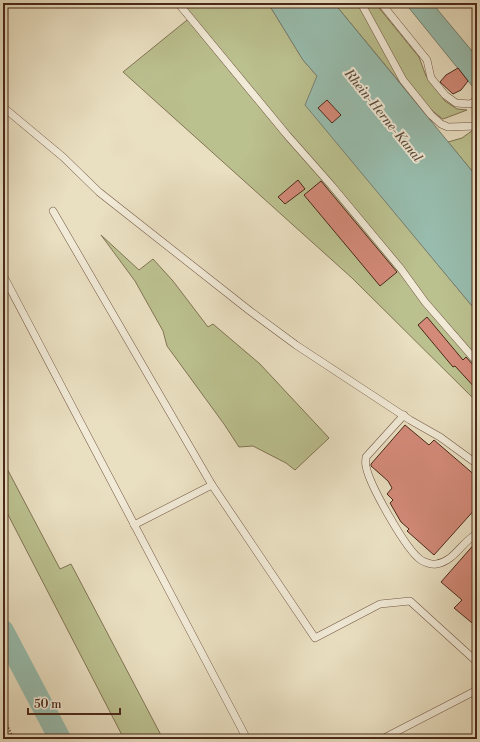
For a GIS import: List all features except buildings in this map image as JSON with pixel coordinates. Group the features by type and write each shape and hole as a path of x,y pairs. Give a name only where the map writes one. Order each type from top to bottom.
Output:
{"lane":[{"path":"178,3 332,186 401,269 426,302 477,362"},
{"path":"361,3 403,80 431,115 441,124 448,127 477,126"},
{"path":"381,3 427,60 431,78 445,95 456,103 470,104 477,100"},
{"path":"3,107 63,156 99,192 250,311 296,345 404,416 440,437 477,464"},
{"path":"53,211 212,485 315,638 380,604 410,601 477,662"},
{"path":"3,275 247,739"},
{"path":"404,416 366,457 366,465 378,497 405,543 421,560 435,564 446,561 460,550 470,538 477,534"},
{"path":"134,525 212,485"},
{"path":"382,739 477,690"}],"path":[{"path":"3,717 14,739"}],"shaded area":[{"path":"183,3 268,3 303,60 317,76 314,115 477,312 477,402 352,278 123,72 192,16"},
{"path":"334,3 358,3 406,90"},
{"path":"363,3 375,3 419,57 426,76 445,101 457,109 467,110 443,119 430,109 407,82"},
{"path":"473,130 477,131 477,177 448,142 462,138"},
{"path":"101,235 139,270 153,259 173,281 208,327 213,324 260,364 329,438 295,470 286,463 253,446 239,447 167,346 163,331 135,281"},
{"path":"3,461 60,569 71,564 163,739 124,739 3,505"}],"water":[{"name":"Rhein-Herne-Kanal","path":"268,3 334,3 477,177 477,312 305,105 317,76 303,60"},
{"path":"405,3 432,3 477,57 477,92"}],"waterway":[{"path":"3,631 60,739"}]}
